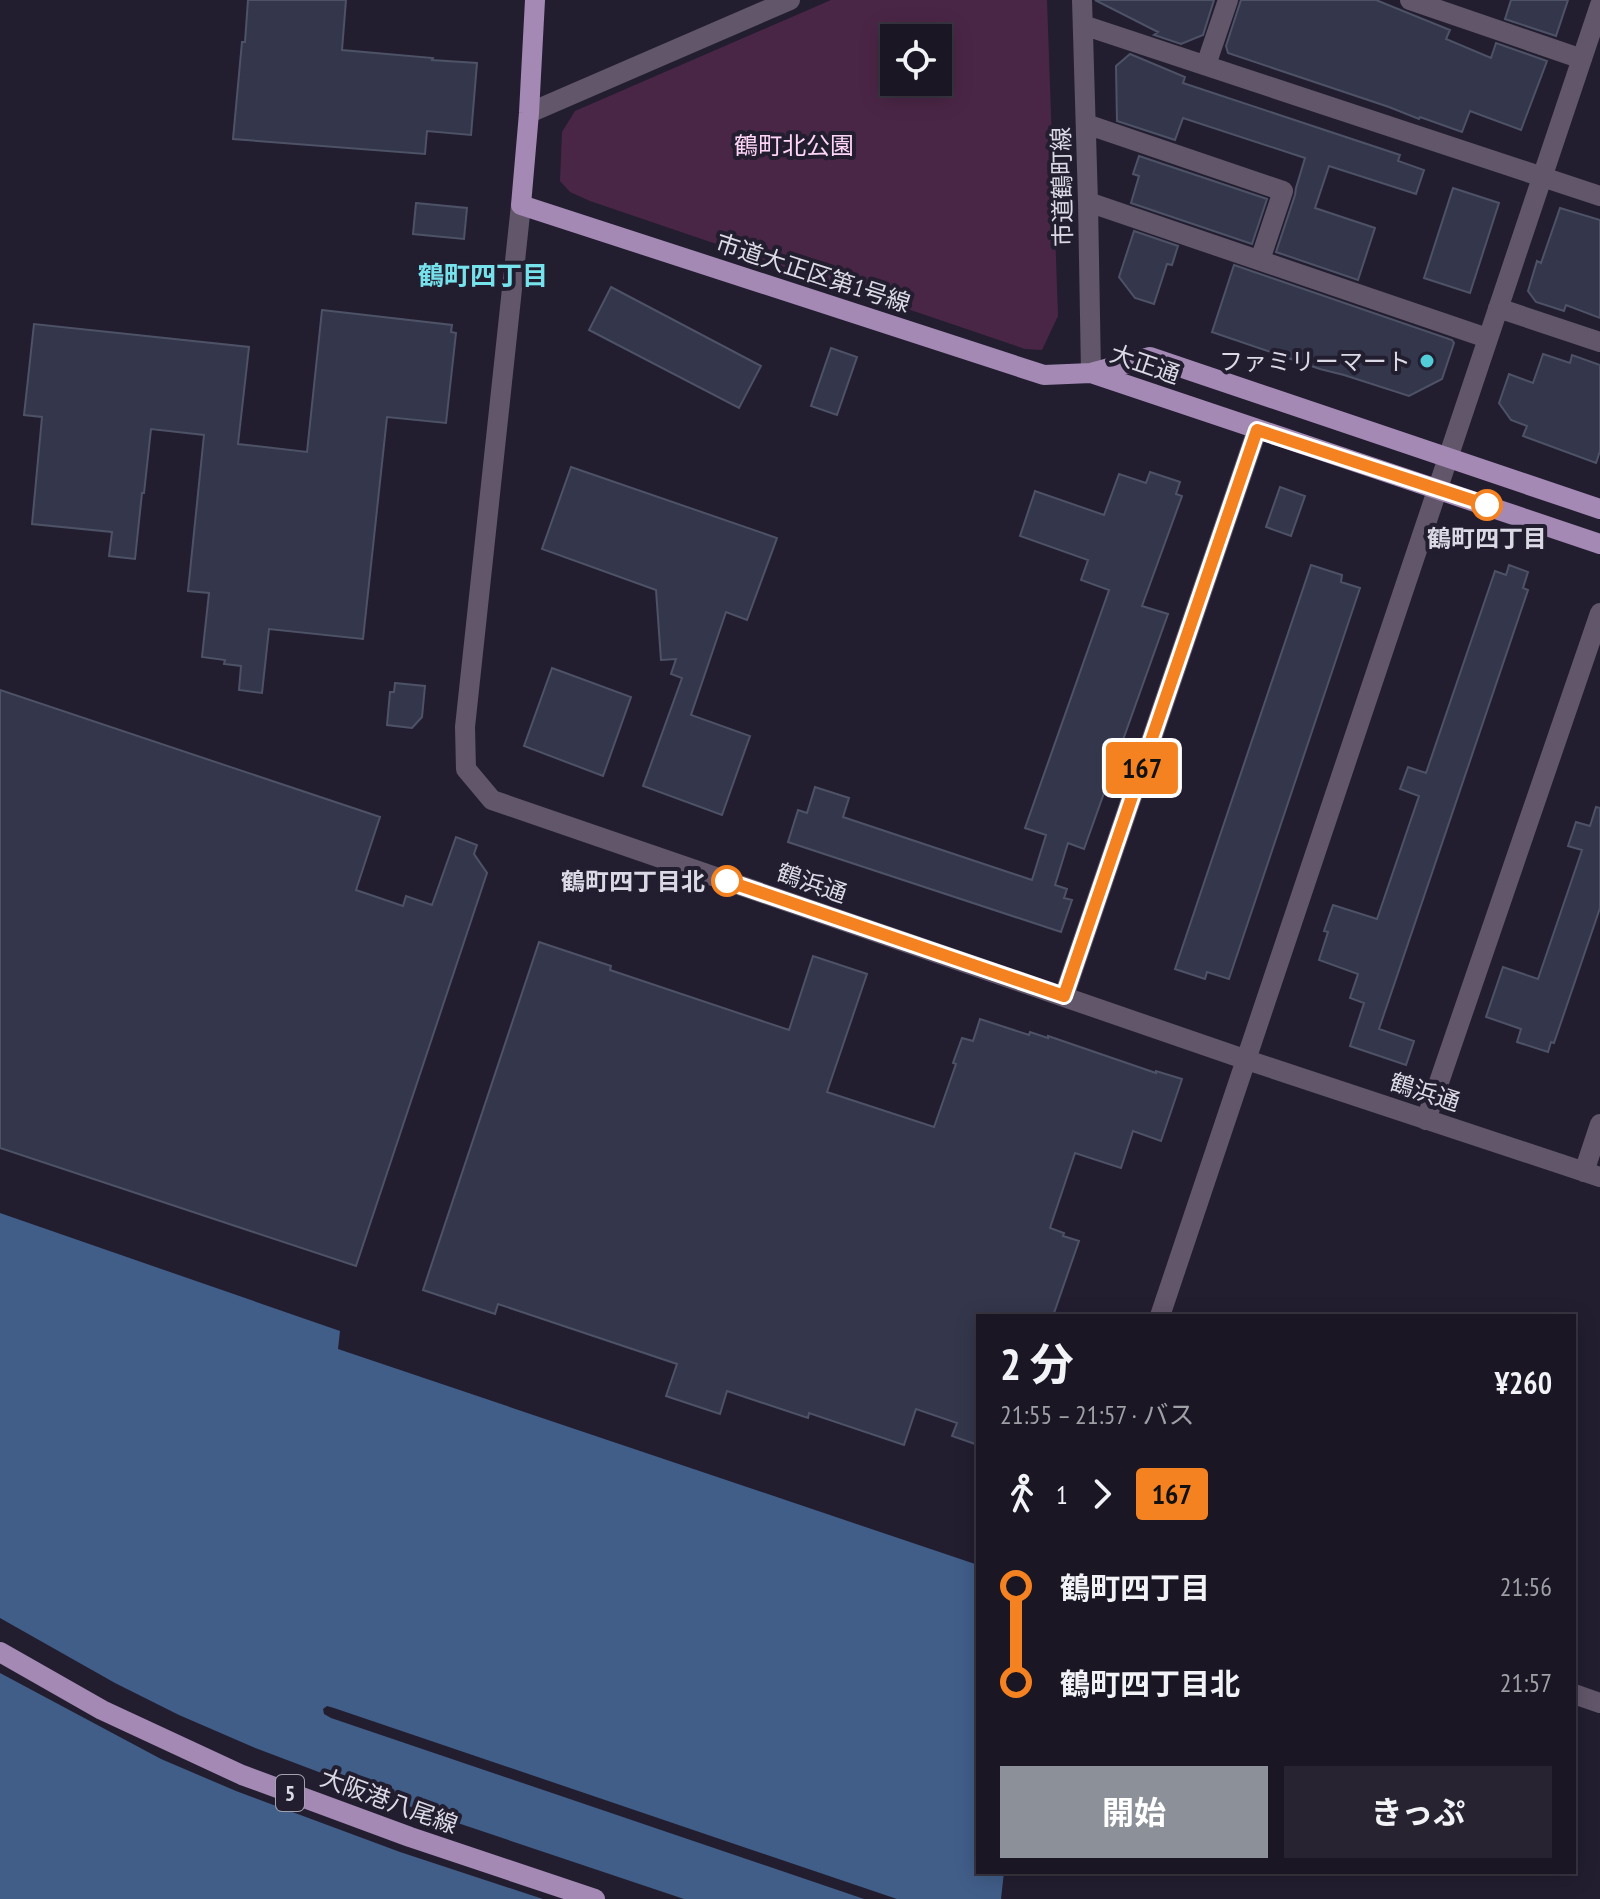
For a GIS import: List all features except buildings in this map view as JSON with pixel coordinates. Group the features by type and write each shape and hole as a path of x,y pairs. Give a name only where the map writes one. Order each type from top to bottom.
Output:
{"main road":[{"path":"521,205 535,0"},
{"name":"市道大正区第1号線","path":"521,205 1044,375 1091,373"},
{"name":"大正通","path":"1091,373 1150,357 1600,509"},
{"name":"大正通","path":"1091,373 1600,544"},
{"name":"大阪港八尾線","path":"0,1652 102,1710 242,1775 410,1837 595,1899"}],"street":[{"path":"529,113 790,0"},
{"name":"市道鶴町線","path":"1082,0 1091,373"},
{"path":"1206,65 1228,0"},
{"path":"1410,0 1582,59"},
{"path":"1161,1314 1600,5"},
{"path":"1083,25 1600,196"},
{"path":"1086,124 1283,191 1260,260"},
{"path":"1088,202 1487,338"},
{"name":"鶴浜通","path":"521,205 465,727 466,769 492,800 1247,1060 1592,1175"},
{"path":"1498,308 1600,342"},
{"path":"1064,996 1257,430"},
{"path":"1426,1120 1600,613"},
{"path":"1592,1175 1600,1124"},
{"path":"1576,1695 1600,1703"}],"green space":[{"name":"鶴町北公園","path":"831,0 1047,0 1058,316 1042,350 1025,349 590,201 570,192 560,181 562,132 575,111"}],"water":[{"path":"0,1213 340,1331 338,1349 976,1564 976,1874 1004,1874 1001,1899 0,1899"}],"pier":[{"path":"0,1618 115,1683 253,1747 419,1810 684,1899 543,1899 400,1852 236,1791 161,1759 0,1673"},
{"path":"327,1706 897,1899 864,1899 331,1718 324,1714 323,1709"}],"bus line":[{"name":"167","path":"727,881 1064,996 1257,430 1487,505"}],"place":[{"name":"ファミリーマート","path":"1427,361"},
{"name":"鶴町四丁目","path":"1487,505"},
{"name":"鶴町四丁目北","path":"727,881"}],"district":[{"name":"鶴町四丁目","path":"483,275"}]}
